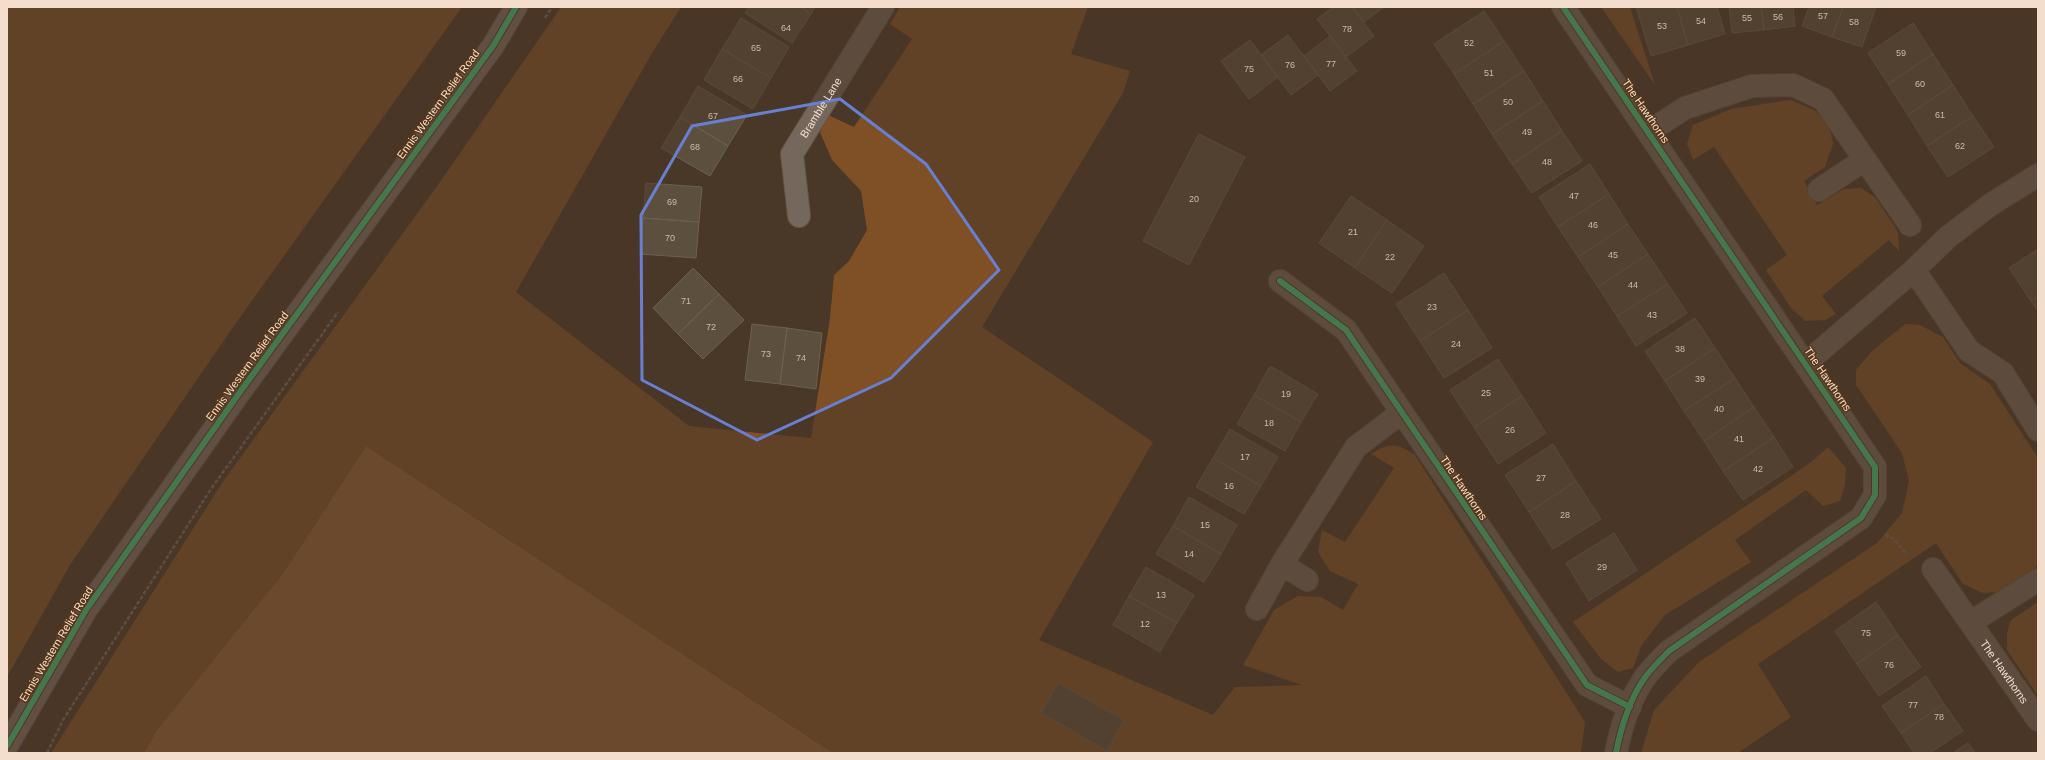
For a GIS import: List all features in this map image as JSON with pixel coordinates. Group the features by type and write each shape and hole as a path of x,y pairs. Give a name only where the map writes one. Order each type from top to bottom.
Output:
{"main road":[{"name":"Ennis Western Relief Road","path":"7,746 86,610 240,392 493,46 516,7"}],"street":[{"name":"Bramble Lane","path":"800,216 792,154 882,7"},
{"name":"The Hawthorns","path":"1562,7 1806,363 1874,467 1875,495 1861,518 1669,651 1646,676 1630,706 1620,730 1616,753"},
{"name":"The Hawthorns","path":"1648,132 1686,108 1752,86 1793,85 1823,99 1910,225"},
{"path":"1819,190 1864,160"},
{"name":"The Hawthorns","path":"1806,363 1914,270 1948,238 1990,205 2038,176"},
{"path":"1914,270 1969,351 2003,373 2038,430"},
{"name":"The Hawthorns","path":"1280,281 1346,330 1587,685 1630,706"},
{"path":"1257,609 1282,564 1356,447 1401,413"},
{"path":"1282,564 1307,580"},
{"name":"The Hawthorns","path":"1933,569 2038,720"},
{"path":"1971,622 2038,580"}],"path":[{"path":"544,19 552,7"},
{"path":"47,753 63,720 211,489 341,308"},
{"path":"1861,518 1895,540 1917,570 1933,569"}],"highlighted area":[{"path":"840,99 926,164 999,270 891,378 757,440 642,380 641,215 692,126"}],"shaded area":[{"path":"7,7 462,7 231,330 70,565 7,677"},
{"path":"561,7 681,7 652,53 516,292 689,426 811,438 830,318 834,275 849,261 867,230 861,191 832,160 820,132 828,115 854,127 912,39 890,24 900,7 1088,7 1071,54 1130,71 1123,93 982,327 1153,442 1039,640 1213,715 1235,687 1302,685 1243,665 1274,610 1298,596 1321,597 1343,610 1358,584 1330,571 1318,552 1322,530 1345,542 1394,468 1371,454 1383,447 1398,446 1415,455 1585,722 1581,752 833,753 366,446 284,572 157,730 144,753 51,753 222,483 440,182"},
{"path":"1601,7 1630,7 1655,85"},
{"path":"1790,100 1814,110 1829,124 1833,144 1825,167 1804,181 1817,205 1844,189 1861,188 1875,197 1898,232 1899,251 1889,240 1822,296 1836,314 1825,320 1805,321 1791,308 1766,270 1787,255 1714,147 1693,160 1687,144 1693,125 1731,109"},
{"path":"1905,324 1920,325 1943,337 1960,363 1990,384 2038,458 2038,566 1999,592 1983,593 1963,584 1936,543 1758,664 1791,717 1738,753 1641,753 1654,710 1699,662 1877,543 1902,513 1909,481 1902,453 1856,385 1856,370 1871,352"},
{"path":"366,446 833,753 144,753 157,730 284,572"},
{"path":"1828,447 1846,468 1845,485 1840,501 1823,506 1806,490 1735,540 1751,562 1665,615 1641,646 1633,668 1618,672 1601,659 1573,622 1810,463"},
{"path":"2038,602 2038,696 2007,650 2007,633 2011,620"}],"building":[{"path":"749,7 800,7 811,14 792,43 745,13"},
{"path":"800,7 815,7 811,14"},
{"path":"1333,7 1352,7 1374,36 1346,57 1317,19"},
{"path":"1352,7 1384,7 1364,22"},
{"path":"1636,7 1677,7 1688,45 1651,56"},
{"path":"1677,7 1717,7 1725,34 1688,45"},
{"path":"1729,7 1761,7 1764,30 1732,33"},
{"path":"1761,7 1793,7 1795,26 1764,30"},
{"path":"1809,7 1843,7 1832,37 1802,26"},
{"path":"1843,7 1876,7 1862,47 1832,37"},
{"path":"1484,11 1504,41 1454,74 1434,44"},
{"path":"741,18 789,47 771,78 722,49"},
{"path":"1913,23 1933,54 1888,84 1868,53"},
{"path":"1288,35 1318,75 1291,95 1261,55"},
{"path":"1330,36 1357,71 1330,91 1304,56"},
{"path":"1250,40 1278,77 1249,99 1221,61"},
{"path":"1504,41 1524,71 1473,104 1454,74"},
{"path":"722,49 771,78 753,109 704,80"},
{"path":"1933,54 1953,85 1908,115 1888,84"},
{"path":"1524,71 1543,101 1492,134 1473,104"},
{"path":"1953,85 1973,116 1927,146 1908,115"},
{"path":"698,86 747,115 728,146 680,117"},
{"path":"1543,101 1562,131 1512,164 1492,134"},
{"path":"1973,116 1994,147 1948,177 1927,146"},
{"path":"680,117 728,146 710,176 661,148"},
{"path":"1562,131 1582,161 1532,193 1512,164"},
{"path":"1199,134 1245,157 1189,265 1143,241"},
{"path":"1590,164 1609,194 1558,227 1539,197"},
{"path":"646,183 702,187 699,222 643,218"},
{"path":"1609,194 1628,224 1578,257 1558,227"},
{"path":"1351,196 1387,220 1355,268 1319,243"},
{"path":"643,218 699,222 696,258 640,254"},
{"path":"1387,220 1424,246 1392,293 1355,268"},
{"path":"1628,224 1648,254 1598,287 1578,257"},
{"path":"2038,249 2038,296 2031,301 2009,268"},
{"path":"1648,254 1668,284 1617,316 1598,287"},
{"path":"693,268 719,294 678,334 653,308"},
{"path":"1444,273 1468,310 1420,341 1396,304"},
{"path":"1668,284 1687,313 1636,346 1617,316"},
{"path":"719,294 744,320 703,359 678,334"},
{"path":"2038,296 2038,311 2031,301"},
{"path":"1468,310 1492,348 1444,378 1420,341"},
{"path":"1695,318 1715,348 1665,381 1645,351"},
{"path":"752,324 787,328 780,384 745,380"},
{"path":"787,328 822,333 816,389 780,384"},
{"path":"1715,348 1735,378 1684,411 1665,381"},
{"path":"1498,359 1522,396 1474,427 1450,390"},
{"path":"1270,366 1318,394 1301,422 1254,395"},
{"path":"1735,378 1754,407 1704,441 1684,411"},
{"path":"1254,395 1301,422 1285,451 1237,424"},
{"path":"1522,396 1546,433 1498,464 1474,427"},
{"path":"1754,407 1774,437 1723,471 1704,441"},
{"path":"1230,429 1278,457 1261,486 1213,458"},
{"path":"1774,437 1793,467 1743,500 1723,471"},
{"path":"1553,444 1576,481 1529,512 1505,475"},
{"path":"1213,458 1261,486 1244,514 1196,487"},
{"path":"1576,481 1601,519 1553,549 1529,512"},
{"path":"1189,497 1237,525 1221,554 1173,526"},
{"path":"1173,526 1221,554 1204,582 1156,554"},
{"path":"1614,533 1637,570 1589,601 1566,563"},
{"path":"1146,567 1194,595 1177,623 1129,596"},
{"path":"1129,596 1177,623 1160,652 1113,625"},
{"path":"1876,602 1898,635 1857,664 1835,631"},
{"path":"1898,635 1921,667 1879,696 1857,664"},
{"path":"1926,676 1944,704 1901,733 1882,706"},
{"path":"1058,683 1124,720 1107,751 1041,713"},
{"path":"1944,704 1963,731 1930,753 1914,753 1901,733"},
{"path":"1968,743 1975,753 1953,753"}],"cycle path":[{"path":"7,746 86,610 240,392 493,46 516,7"},
{"path":"1563,7 1875,467 1875,495 1861,518 1669,651 1654,666 1640,685 1631,703 1623,723 1616,753"},
{"path":"1280,281 1346,330 1587,685 1630,707"}]}
